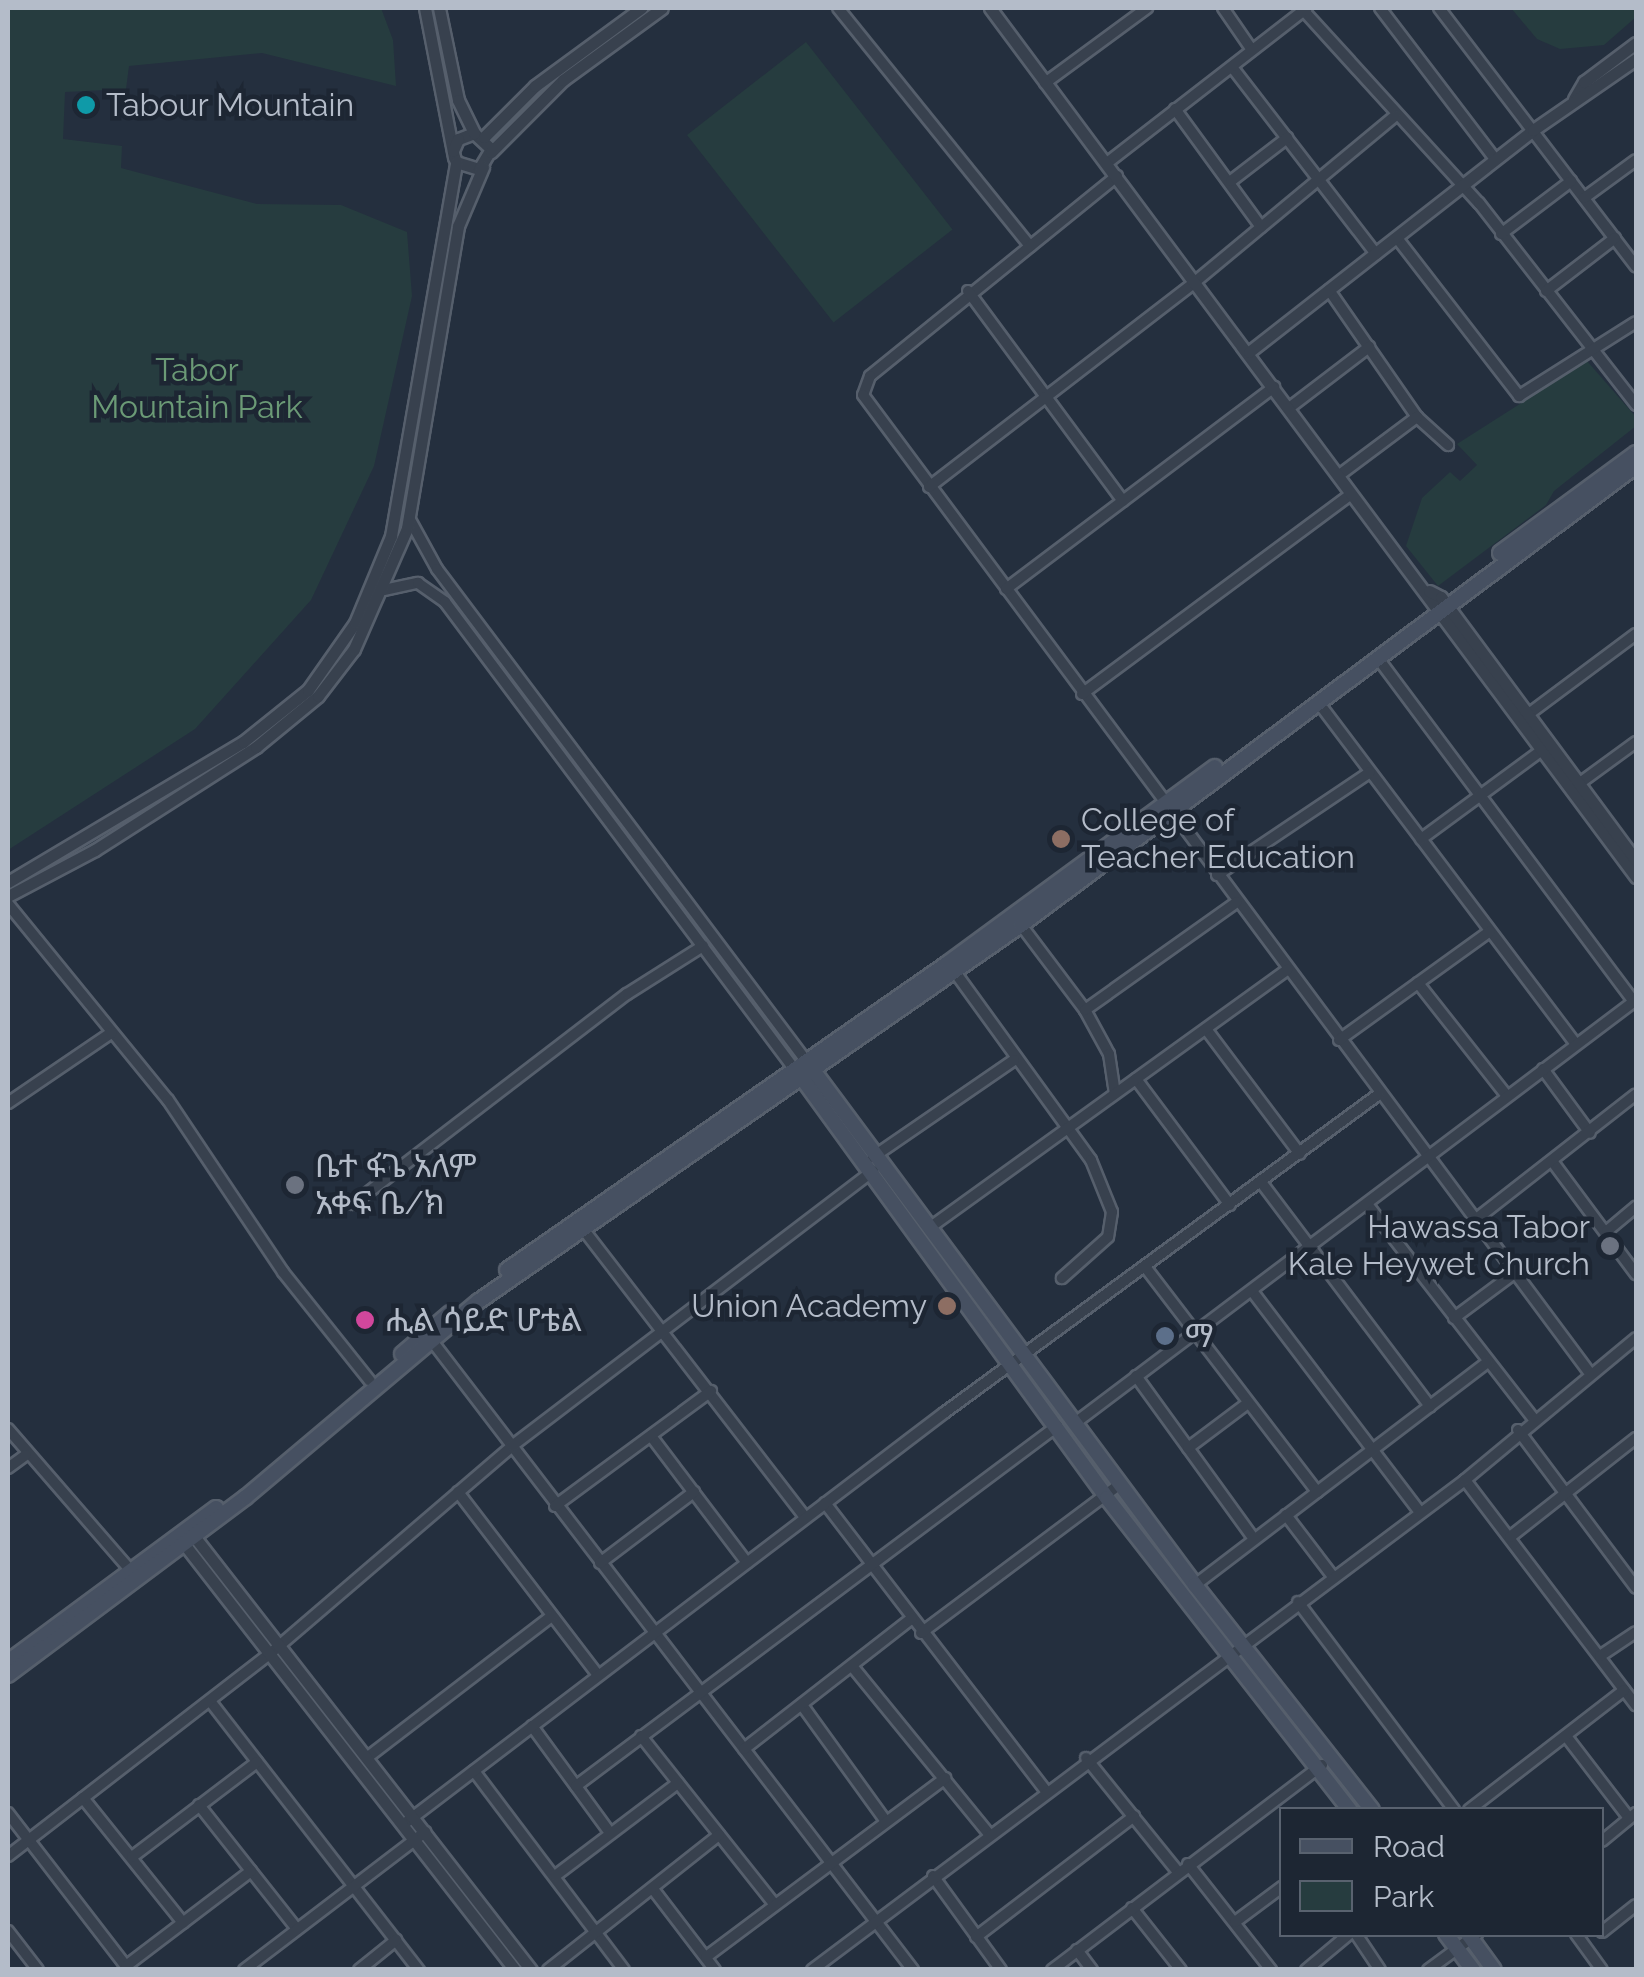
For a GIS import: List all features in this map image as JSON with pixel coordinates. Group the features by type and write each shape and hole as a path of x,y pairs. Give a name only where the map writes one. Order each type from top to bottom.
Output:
{"main road":[{"path":"8,1674 187,1537 479,1301 1018,921 1636,453"},
{"path":"1166,810 1318,702 1437,602 1636,466"},
{"path":"805,1071 882,1157 1194,1585 1370,1807"},
{"path":"805,1071 868,1168 1108,1498 1226,1656 1348,1807"},
{"path":"8,1662 131,1571 187,1537 474,1293 582,1227"},
{"path":"1448,1937 1473,1970"},
{"path":"1473,1937 1494,1970"}],"street":[{"path":"425,8 455,156 466,170 482,167"},
{"path":"439,8 458,100 491,152"},
{"path":"8,882 123,825 308,690 356,623 391,536 455,156 462,135 479,135 535,86 641,8"},
{"path":"8,896 295,718 338,672 384,590 408,517 458,226 482,167 491,152 562,80 662,8"},
{"path":"838,8 1030,246"},
{"path":"1045,84 1147,8"},
{"path":"1222,8 1252,50"},
{"path":"1380,8 1495,159"},
{"path":"1438,8 1636,267"},
{"path":"993,9 1351,494 1526,716 1636,877"},
{"path":"1108,163 1306,9 1462,186 1636,406"},
{"path":"1574,99 1584,82 1636,43"},
{"path":"1249,352 1533,130 1636,58"},
{"path":"1232,67 1376,254"},
{"path":"1175,109 1262,227"},
{"path":"929,487 1195,282 1396,115"},
{"path":"1231,182 1287,138"},
{"path":"1584,198 1636,160"},
{"path":"1117,176 968,292 863,384 864,396 1166,810 1588,1371"},
{"path":"1500,234 1571,180"},
{"path":"1397,238 1516,395 1636,322"},
{"path":"1546,291 1615,238"},
{"path":"1328,290 1418,417 1448,445"},
{"path":"968,292 1123,501"},
{"path":"1289,408 1369,347"},
{"path":"1006,590 1274,386"},
{"path":"1338,476 1418,417"},
{"path":"1082,694 1351,494"},
{"path":"408,517 424,552 805,1071"},
{"path":"384,590 428,586 476,642 704,946 805,1071"},
{"path":"1437,602 1541,751 1635,856"},
{"path":"476,642 483,632"},
{"path":"1526,716 1636,634"},
{"path":"1075,1423 1635,1001 1376,656"},
{"path":"1318,702 1576,1044"},
{"path":"1575,787 1636,742"},
{"path":"1421,839 1541,751"},
{"path":"1217,875 1370,772"},
{"path":"1084,1010 1237,902"},
{"path":"8,904 190,1132 282,1272 370,1381"},
{"path":"1018,921 1084,1010 1109,1054 1114,1094"},
{"path":"1339,1040 1490,931"},
{"path":"353,1204 627,994 704,946"},
{"path":"952,968 1014,1060 1092,1160 1114,1222 1101,1246 1062,1278"},
{"path":"932,1226 1288,970"},
{"path":"1418,983 1507,1096"},
{"path":"1206,1029 1300,1154"},
{"path":"8,1102 111,1033"},
{"path":"8,1856 277,1648 512,1446 667,1330 882,1157 1014,1060"},
{"path":"1543,1069 1590,1133"},
{"path":"1136,1079 1230,1205"},
{"path":"408,1820 825,1502 1380,1094"},
{"path":"1476,1220 1636,1094"},
{"path":"1552,1161 1636,1274"},
{"path":"1262,1182 1430,1406"},
{"path":"1367,1204 1534,1419"},
{"path":"1606,1231 1636,1206"},
{"path":"582,1227 667,1330 806,1517"},
{"path":"1146,1268 1317,1492"},
{"path":"1454,1318 1516,1272"},
{"path":"1252,1291 1420,1512"},
{"path":"812,1970 1086,1758 1465,1480 1588,1371 1636,1338"},
{"path":"432,1342 913,1970"},
{"path":"1194,1585 1488,1362"},
{"path":"1136,1376 1254,1539"},
{"path":"555,1506 711,1391"},
{"path":"1188,1448 1248,1403"},
{"path":"576,1786 1057,1426"},
{"path":"8,1429 131,1571"},
{"path":"1518,1430 1636,1588"},
{"path":"651,1436 746,1563"},
{"path":"1510,1536 1568,1495 1636,1438"},
{"path":"8,1468 26,1454"},
{"path":"1465,1480 1636,1705"},
{"path":"921,1633 1108,1498 1119,1485"},
{"path":"458,1492 598,1674"},
{"path":"600,1563 694,1492"},
{"path":"825,1502 868,1564 1045,1790"},
{"path":"1286,1515 1334,1578"},
{"path":"187,1537 368,1757 408,1820"},
{"path":"1298,1602 1452,1807"},
{"path":"368,1757 552,1616"},
{"path":"744,1749 911,1620"},
{"path":"1600,1656 1636,1632"},
{"path":"277,1648 408,1820 531,1970"},
{"path":"852,1666 988,1833"},
{"path":"1477,1807 1624,1690"},
{"path":"210,1702 419,1970"},
{"path":"802,1705 886,1820"},
{"path":"532,1726 610,1833"},
{"path":"641,1736 774,1904"},
{"path":"1566,1736 1633,1816 1604,1840"},
{"path":"1086,1758 1134,1816 1235,1922 1271,1970"},
{"path":"1052,1970 1331,1758"},
{"path":"132,1857 257,1762"},
{"path":"474,1771 624,1970"},
{"path":"706,1957 830,1860 945,1778"},
{"path":"555,1876 678,1784"},
{"path":"84,1798 183,1922"},
{"path":"200,1805 296,1929"},
{"path":"8,1812 127,1968 252,1872"},
{"path":"976,1937 1134,1816"},
{"path":"244,1970 420,1835"},
{"path":"420,1835 515,1970"},
{"path":"548,1970 719,1836"},
{"path":"932,1876 1002,1970"},
{"path":"653,1889 715,1970"},
{"path":"1235,1922 1279,1890"},
{"path":"1604,1930 1636,1906"},
{"path":"1132,1908 1181,1970"},
{"path":"8,1931 38,1970"},
{"path":"1306,1970 1348,1937"},
{"path":"1354,1937 1380,1970"},
{"path":"1428,1970 1471,1937"},
{"path":"1578,1937 1602,1970"},
{"path":"1584,1945 1595,1937"},
{"path":"359,1970 396,1940"},
{"path":"8,1953 18,1944"},
{"path":"1077,1950 1092,1970"}],"green space":[{"name":"Tabor Mountain Park","path":"8,8 381,8 393,40 396,86 262,53 129,66 126,89 65,92 63,139 122,146 121,168 257,204 341,205 407,232 412,296 374,466 311,600 195,729 8,850"},
{"path":"1511,8 1636,8 1636,17 1604,45 1560,49 1537,39"},
{"path":"806,42 953,230 834,323 687,135"},
{"path":"1587,361 1636,417 1636,426 1554,491 1546,505 1438,586 1406,546 1422,498 1450,472 1460,481 1477,465 1457,444"}],"place":[{"name":"Tabour Mountain","path":"86,105"},
{"name":"College of Teacher Education","path":"1061,839"},
{"name":"ቤተ ፋጌ አለም አቀፍ ቤ/ክ","path":"295,1185"},
{"name":"Hawassa Tabor Kale Heywet Church","path":"1610,1246"},
{"name":"Union Academy","path":"947,1306"},
{"name":"ሒል ሳይድ ሆቴል","path":"365,1320"},
{"name":"ማ","path":"1165,1336"}]}
